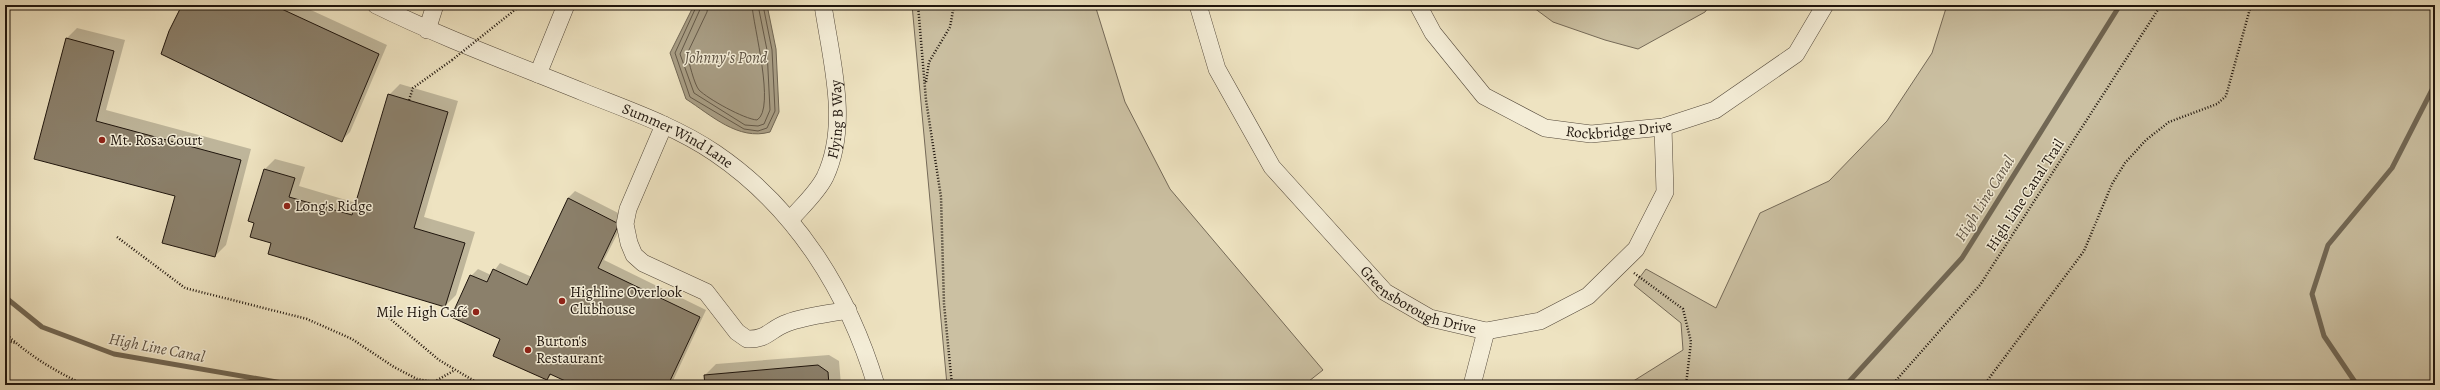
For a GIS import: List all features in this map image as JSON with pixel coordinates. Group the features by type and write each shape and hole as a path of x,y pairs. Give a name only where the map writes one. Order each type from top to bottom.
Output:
{"street":[{"name":"Summer Wind Lane","path":"376,5 427,30 664,125 715,153 751,181 790,220 831,276 848,310 866,354 876,385"},
{"path":"427,30 435,5"},
{"path":"538,74 566,5"},
{"name":"Flying B Way","path":"790,220 814,193 825,177 834,147 837,118 823,5"},
{"name":"Greensborough Drive","path":"1198,5 1217,69 1272,167 1385,292 1430,318 1486,332 1540,321 1588,296 1636,249 1665,192 1663,127"},
{"name":"Rockbridge Drive","path":"1418,5 1433,34 1484,96 1545,128 1591,134 1663,127 1715,110 1796,54 1825,5"},
{"path":"664,125 646,171 634,192 625,224 629,243 634,254 643,263 706,292 737,332 747,339 766,337 785,324 801,319 848,310"},
{"path":"1472,385 1486,332"}],"path":[{"path":"409,100 413,88 452,60 521,5"},
{"path":"918,5 925,88 941,197 944,304 952,385"},
{"path":"925,88 929,62 950,27 954,5"},
{"name":"High Line Canal Trail","path":"1892,385 1980,285 2161,5"},
{"path":"1984,385 2084,251 2112,184 2125,163 2146,140 2170,122 2217,104 2226,96 2251,5"},
{"path":"117,237 185,288 307,319 352,339 394,367 417,379 434,382 455,370"},
{"path":"1621,264 1682,309 1691,342 1686,385"},
{"path":"382,312 439,360 481,385"},
{"path":"5,333 16,343 62,375 85,385"},
{"path":"5,340 16,343"}],"shaded area":[{"path":"912,5 1095,5 1125,102 1170,189 1323,370 1304,385 947,385"},
{"path":"1530,5 1710,5 1705,12 1638,49 1605,40 1553,22"},
{"path":"1947,5 2435,5 2435,385 1627,385 1683,350 1681,323 1634,285 1646,269 1716,308 1760,213 1829,181 1887,121 1932,53"}],"water":[{"name":"Johnny's Pond","path":"694,5 767,5 776,49 779,112 770,132 758,134 736,130 715,119 686,99 670,53"}],"building":[{"path":"182,5 273,5 379,54 342,142 161,54 169,31"},
{"name":"Mt. Rosa Court","path":"66,38 114,51 96,121 241,160 215,257 162,243 175,196 34,159"},
{"name":"Long's Ridge","path":"388,94 448,112 414,228 465,243 445,307 268,254 271,243 250,237 254,223 248,221 264,169 295,178 289,197 352,215"},
{"name":"Highline Overlook Clubhouse","path":"568,198 619,224 598,268 700,317 668,385 574,385 550,374 547,380 493,356 500,339 451,317 470,275 487,282 493,269 527,285"},
{"path":"818,365 828,372 829,385 705,385 704,375"}],"waterway":[{"name":"High Line Canal","path":"1846,385 1962,258 2120,5"},
{"path":"2357,385 2324,336 2312,294 2328,245 2392,168 2435,84"},
{"name":"High Line Canal","path":"5,297 42,327 114,354 294,385"}],"place":[{"name":"Mt. Rosa Court","path":"102,140"},
{"name":"Long's Ridge","path":"287,206"},
{"name":"Highline Overlook Clubhouse","path":"562,301"},
{"name":"Mile High Café","path":"476,312"},
{"name":"Burton's Restaurant","path":"528,350"}]}
